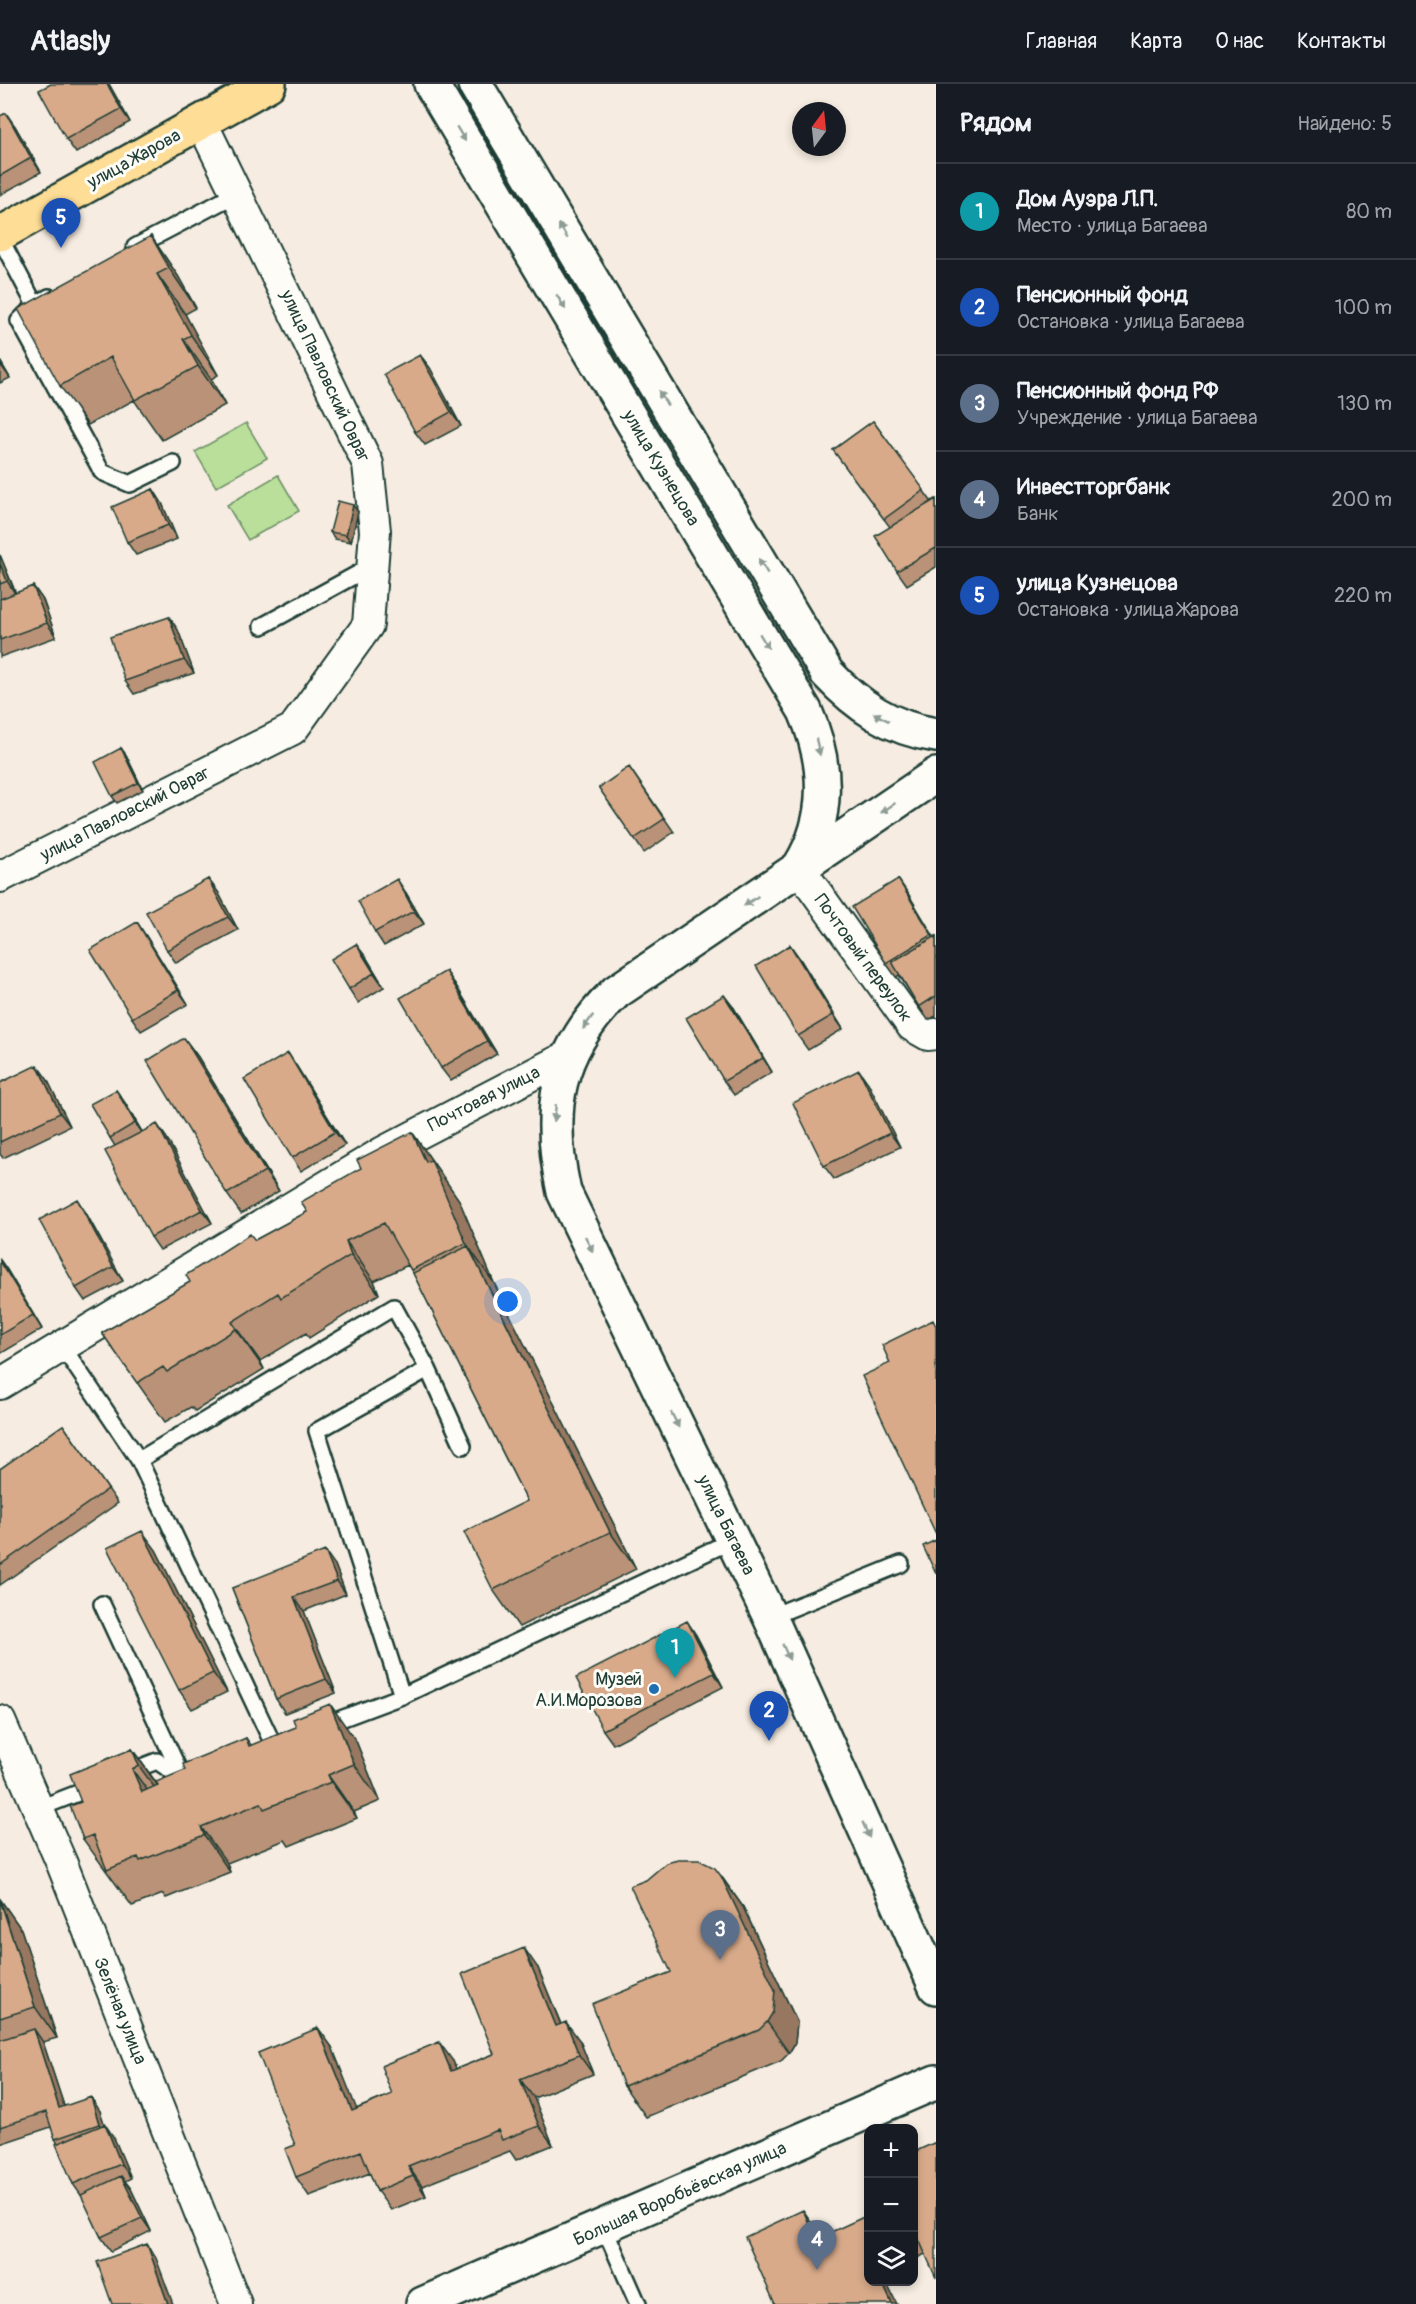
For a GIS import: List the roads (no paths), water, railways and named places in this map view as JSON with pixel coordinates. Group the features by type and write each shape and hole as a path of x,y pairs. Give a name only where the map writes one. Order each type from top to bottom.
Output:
{"main road":[{"name":"улица Жарова","path":"0,236 269,84"},
{"name":"улица Кузнецова","path":"432,84 805,711 819,748 824,788 819,827 813,846 799,868"},
{"name":"улица Кузнецова","path":"475,84 827,673 842,690 879,717 900,726 936,735"},
{"path":"568,1056 596,1011 616,992 936,775"},
{"name":"улица Багаева","path":"568,1056 558,1089 554,1124 556,1158 564,1191 770,1617 936,1987"},
{"name":"Большая Воробьёвская улица","path":"423,2304 936,2082"}],"street":[{"name":"улица Павловский Овраг","path":"0,877 293,729 368,625 375,531 368,464 201,121"},
{"name":"Почтовый переулок","path":"799,868 912,1026 928,1035 936,1034"},
{"name":"Почтовая улица","path":"0,1384 383,1152 568,1056"},
{"name":"Зелёная улица","path":"0,1721 62,1864 236,2304"}],"lane":[{"path":"119,257 236,194"},
{"path":"0,236 36,304"},
{"path":"67,287 36,304 19,321 102,472 130,484 173,463"},
{"path":"262,626 372,566"},
{"path":"139,1461 394,1307 428,1369 463,1446"},
{"path":"62,1346 139,1461 273,1744"},
{"path":"402,1696 317,1431 428,1369"},
{"path":"305,1732 402,1696 733,1540"},
{"path":"770,1617 902,1564"},
{"path":"102,1604 183,1779"},
{"path":"37,1809 157,1761 183,1779"},
{"path":"183,1779 206,1770"},
{"path":"604,2227 638,2304"}],"place":[{"name":"улица Кузнецова","path":"61,248"},
{"name":"Дом Ауэра Л.П.","path":"675,1678"},
{"name":"Музей А.И.Морозова","path":"654,1689"},
{"name":"Пенсионный фонд","path":"769,1741"},
{"name":"Пенсионный фонд РФ","path":"720,1960"},
{"name":"Инвестторгбанк","path":"817,2270"}]}
